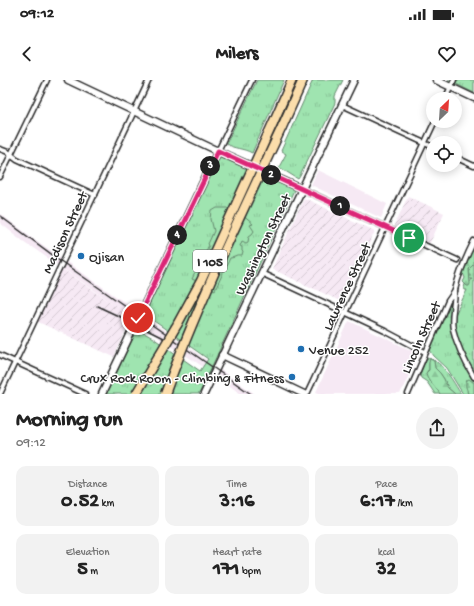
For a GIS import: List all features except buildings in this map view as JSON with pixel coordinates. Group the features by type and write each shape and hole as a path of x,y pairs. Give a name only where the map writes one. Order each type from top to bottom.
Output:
{"highway":[{"name":"I 105","path":"136,394 201,281 292,80"},
{"name":"I 105","path":"165,394 188,335 303,80"}],"street":[{"path":"0,177 47,80"},
{"path":"68,80 218,151 456,260"},
{"name":"Madison Street","path":"0,394 149,80"},
{"path":"102,394 252,80"},
{"name":"Washington Street","path":"204,394 354,80"},
{"path":"436,80 474,98"},
{"path":"448,92 454,80"},
{"path":"342,105 425,143"},
{"name":"Lawrence Street","path":"307,394 432,128"},
{"path":"0,149 8,152 17,159 94,195"},
{"path":"462,160 474,166"},
{"path":"474,241 464,261 455,291 452,319 453,329 460,352 474,377"},
{"path":"262,273 394,335 425,352"},
{"name":"Lincoln Street","path":"408,394 425,352 448,302 455,291"},
{"path":"0,355 85,394"},
{"path":"222,355 304,394"}],"shaded area":[{"path":"318,170 387,204 381,218 311,185"},
{"path":"408,196 444,213 430,243 394,226"},
{"path":"304,198 375,231 342,302 272,269"},
{"path":"0,214 255,394 241,394 160,339 98,293 23,241 0,223"},
{"path":"61,268 132,317 114,357 36,321"},
{"path":"349,321 419,354 400,394 321,394 316,392"}],"green space":[{"path":"257,80 284,80 252,153 226,144"},
{"path":"313,80 343,80 335,96 335,103 298,179 279,167 286,154 281,151"},
{"path":"448,80 474,80 474,93"},
{"path":"218,156 294,190 199,394 106,394 137,329 153,338 200,371 208,359 144,314"},
{"path":"217,208 227,208 237,211 253,224 250,225 254,231 249,236 248,242 246,243 242,241 240,246 242,247 243,252 242,256 230,258 215,290 192,279 209,245 208,244 214,231 211,219 212,211"},
{"path":"474,246 474,264 469,269 470,284 467,286 463,282 465,278 463,273"},
{"path":"474,264 474,394 467,391 468,394 463,394 447,368 434,356 430,350 451,300 453,301 450,318 451,323 467,290 464,288 465,284 467,286 472,279 469,279 469,269"},
{"path":"428,358 433,360 430,359 429,370 427,371 430,382 440,394 435,394 427,382 421,378 420,374 426,359"},
{"path":"430,359 434,361 435,368 444,379 448,388 455,394 440,394 430,381 426,373 429,370"},
{"path":"434,360 447,373 461,394 455,394 448,388 444,379 435,368"},
{"path":"469,379 474,383 474,394 468,394 466,384 467,380"}],"railway":[{"path":"0,216 62,262 251,394"},
{"path":"97,306 165,339"}],"place":[{"name":"Ojisan","path":"81,256"},
{"name":"Venue 252","path":"301,349"},
{"name":"Crux Rock Room - Climbing & Fitness","path":"292,377"}],"route":[{"path":"138,318 218,151 409,238"}]}
